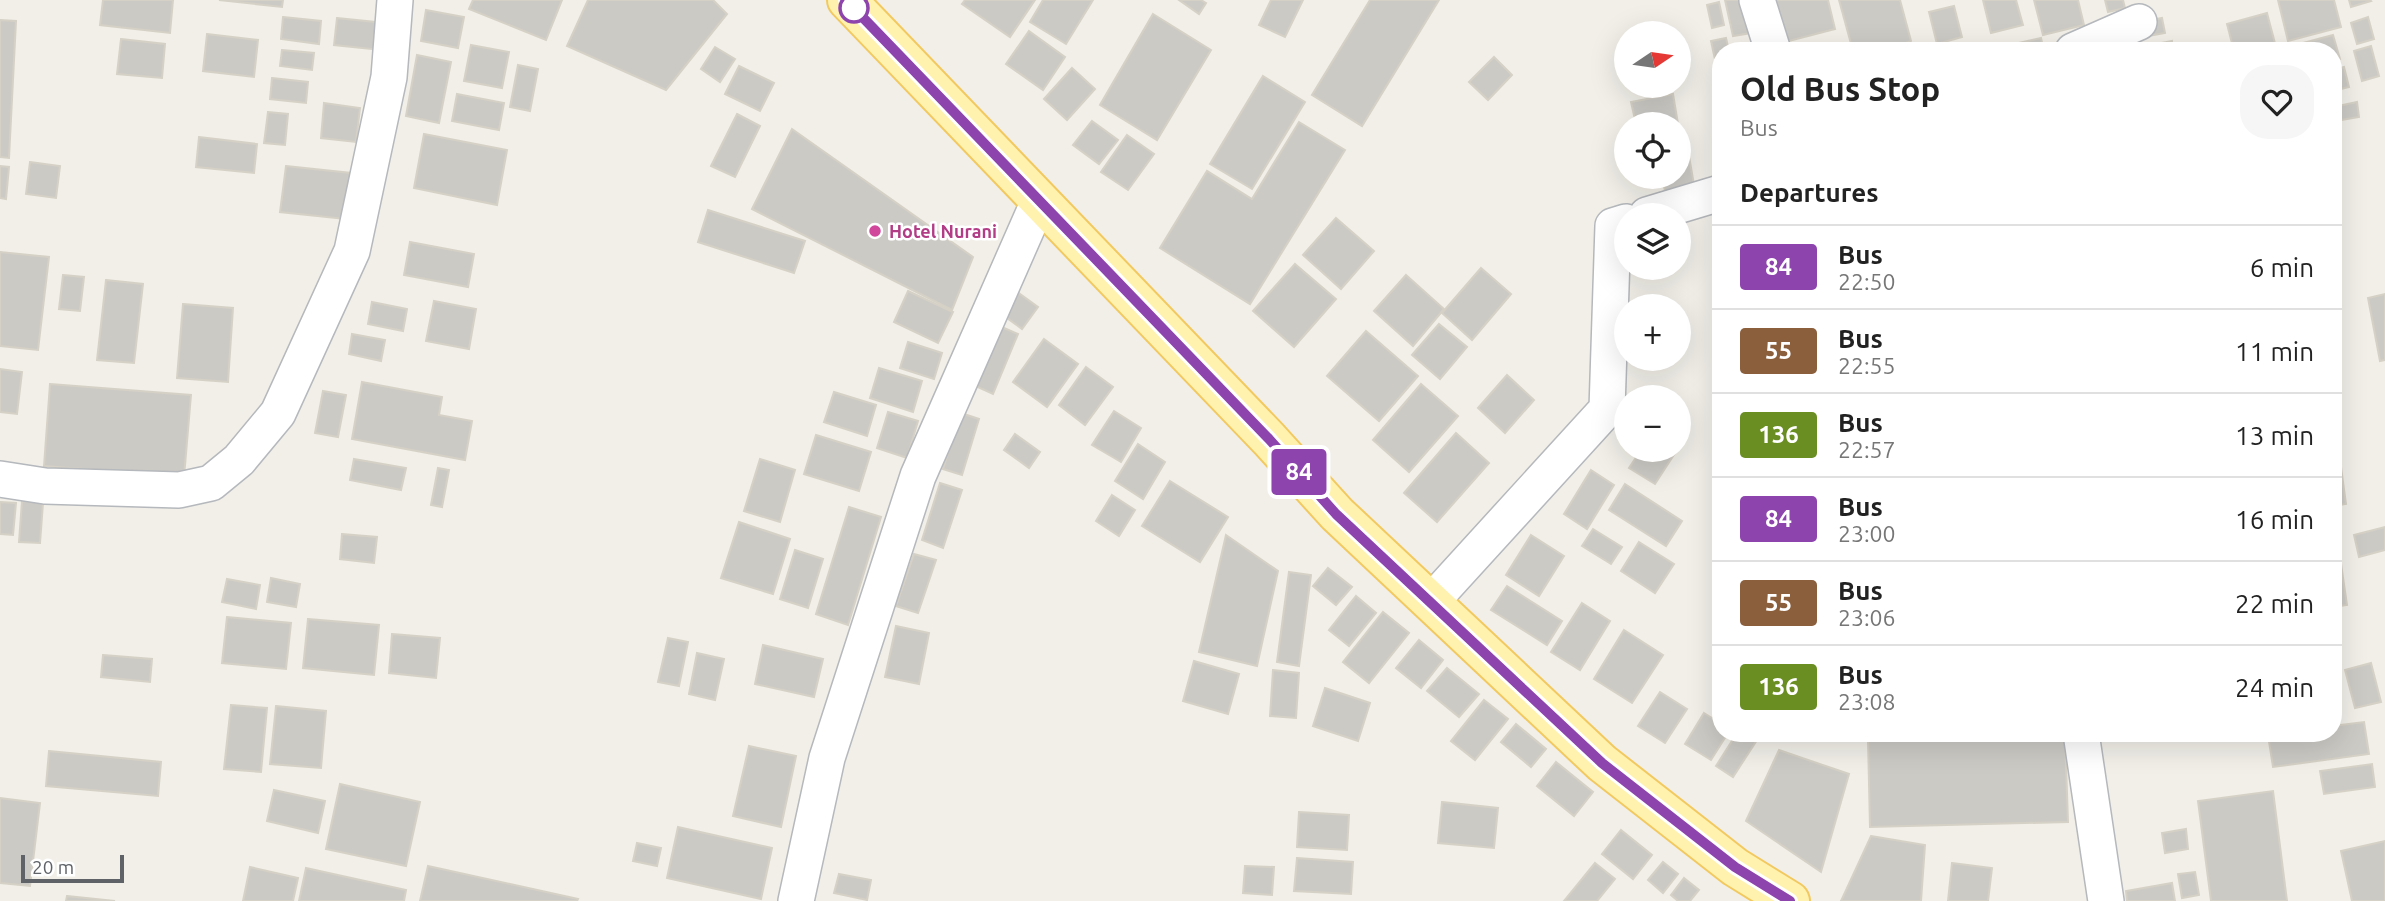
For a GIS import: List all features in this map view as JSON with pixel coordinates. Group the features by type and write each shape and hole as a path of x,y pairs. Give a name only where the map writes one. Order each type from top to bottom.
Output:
{"main road":[{"path":"846,0 1269,439 1336,514 1602,763 1735,867 1790,901"}],"street":[{"path":"0,479 45,486 179,491 211,483 239,460 278,413 352,251 389,77 395,0"},
{"path":"1757,0 1770,42"},
{"path":"2093,42 2139,22"},
{"path":"1687,203 1712,195"},
{"path":"796,901 827,758 918,476 1039,201"},
{"path":"1431,602 1607,409 1614,226"},
{"path":"2082,742 2106,901"}],"building":[{"path":"103,0 173,0 170,33 100,25"},
{"path":"219,0 283,0 282,7"},
{"path":"473,0 562,0 546,40 469,9"},
{"path":"588,0 713,0 727,14 666,90 567,46"},
{"path":"965,0 1035,0 1010,37 962,4"},
{"path":"1043,0 1093,0 1066,44 1030,22"},
{"path":"1179,0 1201,0 1206,3 1199,14"},
{"path":"1271,0 1303,0 1285,37 1259,25"},
{"path":"1370,0 1439,0 1362,126 1312,95"},
{"path":"1725,0 1744,0 1752,33 1733,36"},
{"path":"1828,0 1835,29 1781,42 1771,2"},
{"path":"1839,0 1900,0 1911,41 1851,42"},
{"path":"1983,0 2016,0 2023,25 1991,33"},
{"path":"2034,0 2078,0 2084,25 2043,35"},
{"path":"2105,0 2123,0 2125,8 2108,12"},
{"path":"2278,0 2334,0 2341,27 2288,41"},
{"path":"2349,0 2370,0 2371,1 2351,7"},
{"path":"1719,2 1724,25 1712,28 1707,5"},
{"path":"1954,6 1962,37 1936,42 1929,12"},
{"path":"426,10 464,17 458,48 421,41"},
{"path":"2267,13 2275,42 2232,42 2227,24"},
{"path":"1153,14 1211,50 1157,140 1100,105"},
{"path":"283,17 321,21 319,44 281,39"},
{"path":"2368,17 2374,39 2357,44 2351,23"},
{"path":"337,18 385,23 381,50 334,45"},
{"path":"2162,18 2165,33 2148,36 2146,21"},
{"path":"0,20 16,21 9,158 0,157"},
{"path":"1029,31 1065,57 1043,90 1006,64"},
{"path":"207,34 258,40 254,77 203,71"},
{"path":"2333,35 2335,42 2307,42"},
{"path":"1726,38 1727,42 1712,42 1712,46 1711,41"},
{"path":"2041,38 2042,42 2023,42"},
{"path":"121,39 165,44 162,78 117,74"},
{"path":"471,45 509,52 502,88 464,81"},
{"path":"2371,46 2379,76 2362,81 2354,51"},
{"path":"715,47 735,59 720,82 701,69"},
{"path":"282,50 314,53 312,70 280,66"},
{"path":"417,55 451,62 439,123 406,116"},
{"path":"1494,57 1512,75 1488,100 1469,82"},
{"path":"518,65 538,69 530,111 510,107"},
{"path":"739,66 774,83 760,111 725,94"},
{"path":"1072,68 1095,89 1067,120 1044,99"},
{"path":"2342,68 2349,87 2342,89"},
{"path":"1263,76 1305,102 1252,189 1210,164"},
{"path":"272,78 308,82 306,103 270,99"},
{"path":"457,94 504,103 499,130 452,121"},
{"path":"1674,98 1676,112 1633,112 1631,102"},
{"path":"2357,102 2359,117 2342,120 2342,105"},
{"path":"324,103 360,108 356,142 321,138"},
{"path":"268,112 288,114 285,145 264,143"},
{"path":"737,114 760,126 735,177 711,166"},
{"path":"1092,121 1118,140 1099,164 1073,145"},
{"path":"1299,122 1345,150 1250,304 1160,248 1207,171 1252,199"},
{"path":"792,129 973,257 952,310 752,209"},
{"path":"424,134 507,150 497,205 414,188"},
{"path":"1127,135 1154,154 1128,190 1101,172"},
{"path":"199,137 257,144 254,173 196,167"},
{"path":"30,162 60,166 56,198 26,194"},
{"path":"0,166 9,167 6,199 0,198"},
{"path":"286,166 351,173 345,219 280,212"},
{"path":"708,210 805,241 794,273 698,242"},
{"path":"1336,218 1374,251 1341,289 1303,255"},
{"path":"410,242 474,254 468,287 404,275"},
{"path":"0,252 49,257 38,350 0,346"},
{"path":"1295,264 1336,299 1294,347 1253,311"},
{"path":"1481,268 1511,294 1472,340 1442,313"},
{"path":"63,275 84,277 80,311 59,309"},
{"path":"1406,275 1444,309 1413,346 1374,311"},
{"path":"106,280 143,284 134,363 97,360"},
{"path":"908,291 953,312 938,343 894,322"},
{"path":"1016,291 1038,307 1022,329 1000,313"},
{"path":"2385,294 2385,360 2380,361 2368,298"},
{"path":"434,301 476,309 469,349 426,341"},
{"path":"372,302 407,309 403,331 368,324"},
{"path":"183,304 233,308 228,382 177,378"},
{"path":"995,324 1018,334 993,394 971,384"},
{"path":"1439,324 1467,347 1440,379 1412,355"},
{"path":"1366,331 1418,376 1379,421 1327,376"},
{"path":"352,334 385,340 381,361 349,354"},
{"path":"1044,339 1078,364 1047,407 1013,382"},
{"path":"908,342 942,353 934,379 900,368"},
{"path":"1086,367 1113,387 1085,425 1059,405"},
{"path":"879,368 922,381 913,412 870,398"},
{"path":"0,369 22,372 17,414 0,412"},
{"path":"1507,375 1534,400 1505,433 1478,408"},
{"path":"362,382 442,397 439,415 472,421 465,460 352,439"},
{"path":"50,384 191,395 184,477 44,466"},
{"path":"1421,384 1458,416 1409,472 1373,440"},
{"path":"323,391 346,395 338,437 315,433"},
{"path":"834,392 876,405 867,436 824,422"},
{"path":"1114,411 1141,428 1121,462 1092,445"},
{"path":"888,412 918,421 907,458 877,448"},
{"path":"961,413 979,419 962,475 943,469"},
{"path":"1456,433 1489,463 1437,522 1404,493"},
{"path":"1015,434 1040,452 1029,468 1004,450"},
{"path":"816,435 871,452 859,491 804,474"},
{"path":"1138,444 1165,462 1143,499 1115,481"},
{"path":"354,459 406,468 401,490 350,480"},
{"path":"760,459 795,470 780,522 744,511"},
{"path":"1633,462 1669,462 1655,484 1629,468"},
{"path":"438,468 449,470 442,507 431,505"},
{"path":"1591,470 1614,485 1587,529 1564,514"},
{"path":"2342,474 2346,504 2342,505"},
{"path":"1170,481 1228,517 1200,562 1142,526"},
{"path":"940,483 962,490 943,548 922,540"},
{"path":"1625,484 1682,521 1666,546 1609,510"},
{"path":"1112,495 1135,510 1119,536 1096,521"},
{"path":"22,501 43,503 40,543 19,542"},
{"path":"0,502 16,503 13,535 0,534"},
{"path":"849,507 881,517 848,625 816,614"},
{"path":"739,522 790,539 773,594 721,578"},
{"path":"2385,527 2385,550 2359,557 2354,535"},
{"path":"1593,529 1622,547 1611,564 1582,546"},
{"path":"342,534 377,537 374,563 340,559"},
{"path":"1226,535 1278,571 1257,666 1199,652"},
{"path":"1531,535 1564,556 1539,596 1506,575"},
{"path":"1639,542 1674,564 1655,593 1621,571"},
{"path":"795,550 823,559 808,608 780,599"},
{"path":"914,554 936,560 918,613 896,606"},
{"path":"1328,568 1352,587 1336,605 1313,586"},
{"path":"2342,570 2347,605 2342,606"},
{"path":"1289,572 1311,575 1299,666 1277,662"},
{"path":"271,578 300,584 296,607 267,602"},
{"path":"227,579 260,585 256,609 222,602"},
{"path":"1507,586 1562,621 1547,645 1491,610"},
{"path":"1356,596 1376,613 1349,646 1329,630"},
{"path":"1582,603 1610,621 1580,670 1551,652"},
{"path":"1383,612 1409,633 1369,683 1343,662"},
{"path":"227,617 291,623 286,669 222,663"},
{"path":"308,619 379,625 374,675 303,668"},
{"path":"896,626 929,633 919,684 885,677"},
{"path":"1624,630 1663,655 1632,703 1594,679"},
{"path":"392,634 440,638 436,678 389,673"},
{"path":"668,638 688,642 679,686 658,682"},
{"path":"1419,640 1443,660 1421,688 1396,668"},
{"path":"763,645 823,659 814,697 755,684"},
{"path":"697,653 724,659 715,700 689,694"},
{"path":"103,655 152,659 150,682 101,677"},
{"path":"1194,661 1239,674 1228,714 1183,701"},
{"path":"2371,663 2381,702 2355,708 2345,670"},
{"path":"1447,668 1479,694 1459,717 1427,691"},
{"path":"1273,670 1299,673 1296,718 1270,716"},
{"path":"1325,688 1370,703 1358,741 1313,726"},
{"path":"1660,692 1687,709 1665,743 1638,726"},
{"path":"1484,700 1508,719 1475,760 1451,741"},
{"path":"231,705 267,708 261,772 224,769"},
{"path":"276,706 326,711 321,768 270,764"},
{"path":"1704,713 1712,718 1712,742 1722,742 1711,760 1685,744"},
{"path":"2364,722 2369,754 2273,767 2269,742 2342,742 2342,725"},
{"path":"1516,724 1546,749 1531,767 1501,742"},
{"path":"1731,742 1756,742 1733,777 1716,766"},
{"path":"1868,742 2065,742 2068,822 1870,827"},
{"path":"749,746 796,756 781,827 733,816"},
{"path":"1779,750 1849,774 1821,872 1746,821"},
{"path":"49,751 161,762 158,796 46,786"},
{"path":"1556,762 1593,792 1574,816 1537,786"},
{"path":"2372,764 2375,787 2324,794 2320,771"},
{"path":"340,784 420,802 406,866 326,849"},
{"path":"274,790 325,801 318,833 267,821"},
{"path":"2273,791 2287,901 2211,901 2198,801"},
{"path":"0,798 40,803 30,886 0,883"},
{"path":"1442,802 1498,808 1494,848 1438,843"},
{"path":"1299,812 1349,815 1347,850 1297,847"},
{"path":"678,827 772,848 761,899 667,878"},
{"path":"2186,829 2188,849 2165,853 2162,833"},
{"path":"1621,830 1652,855 1633,879 1602,854"},
{"path":"1871,836 1925,845 1921,901 1841,901"},
{"path":"2385,841 2385,901 2352,901 2341,851"},
{"path":"637,843 661,848 657,866 633,861"},
{"path":"1297,858 1353,862 1351,894 1294,891"},
{"path":"1663,862 1678,874 1663,893 1648,880"},
{"path":"1595,863 1615,879 1597,901 1564,901"},
{"path":"1952,863 1992,868 1988,901 1948,901"},
{"path":"428,866 578,899 420,901"},
{"path":"1245,866 1274,867 1272,895 1243,893"},
{"path":"250,867 298,878 293,901 243,901"},
{"path":"306,868 406,890 404,901 299,901"},
{"path":"2195,872 2199,895 2182,898 2178,874"},
{"path":"839,874 871,880 867,900 834,893"},
{"path":"1684,878 1699,890 1690,901 1678,901 1671,895"},
{"path":"2172,883 2175,901 2127,901 2126,891"},
{"path":"67,896 115,901 66,901"}],"bus line":[{"name":"84","path":"846,0 1269,439 1336,514 1602,763 1735,867 1790,901"}],"place":[{"name":"Hotel Nurani","path":"875,231"}]}
